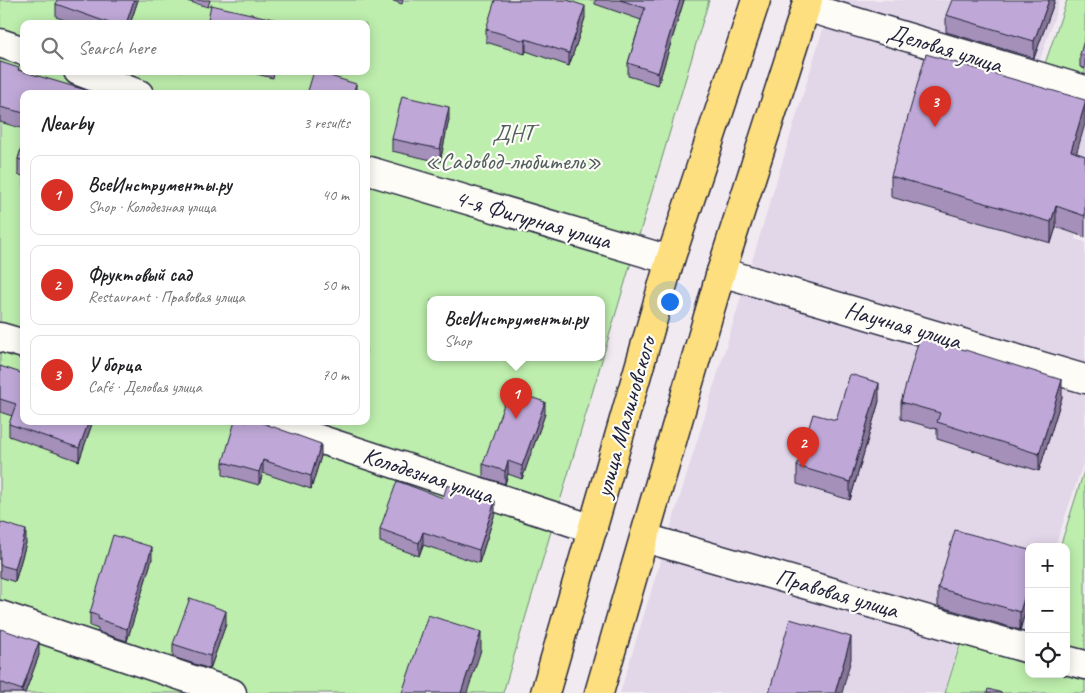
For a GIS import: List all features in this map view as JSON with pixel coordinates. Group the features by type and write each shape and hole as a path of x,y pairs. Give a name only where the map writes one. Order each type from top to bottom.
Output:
{"highway":[{"name":"улица Малиновского","path":"545,693 670,260 749,2"},
{"path":"599,693 721,272 807,3"}],"street":[{"name":"Деловая улица","path":"807,3 1085,90"},
{"path":"0,43 20,50"},
{"path":"88,75 128,90"},
{"name":"4-я Фигурная улица","path":"370,171 670,260"},
{"name":"Научная улица","path":"721,272 1085,379"},
{"path":"0,337 20,343"},
{"name":"Колодезная улица","path":"276,425 593,529"},
{"name":"Правовая улица","path":"644,538 1025,648"},
{"path":"0,615 232,693"},
{"path":"1070,661 1085,665"}],"shaded area":[{"path":"834,0 1060,0 1033,81 1085,98 1085,206 1075,239 1085,242 1085,458 1056,543 1025,543 1024,640 965,623 944,693 620,693 825,22"}],"green space":[{"name":"ДНТ «Садовод-любитель»","path":"0,0 709,0 605,350 605,296 427,296 427,361 602,361 503,693 0,693"},
{"path":"1067,0 1085,0 1085,85 1042,72"},
{"path":"1085,468 1085,693 945,693 962,638 1025,642 1025,678 1070,678 1070,543 1061,543"}],"building":[{"path":"57,0 134,0 127,20 101,20 56,4"},
{"path":"495,0 567,0 585,6 569,53 526,39 525,41 486,29"},
{"path":"620,0 680,0 658,73 628,63 645,8"},
{"path":"952,0 1049,0 1034,41 946,15"},
{"path":"211,5 278,20 208,20"},
{"path":"1085,37 1085,56 1080,55"},
{"path":"926,54 1085,100 1071,151 1085,156 1085,216 1056,206 1051,222 891,176"},
{"path":"0,62 19,68 20,75 35,75 86,90 20,90 20,112 0,107"},
{"path":"313,75 327,75 356,84 354,90 308,90"},
{"path":"402,96 449,107 440,149 392,139"},
{"path":"920,336 1062,380 1039,454 937,422 940,413 901,402"},
{"path":"0,366 20,373 20,425 88,425 79,448 9,424 16,404 0,399"},
{"path":"850,374 879,383 850,482 797,466 813,414 836,420"},
{"path":"509,390 545,402 522,466 508,461 505,471 483,464"},
{"path":"234,425 268,425 321,444 311,476 263,460 259,472 223,462"},
{"path":"397,481 443,498 447,485 495,501 479,550 423,532 419,543 380,529"},
{"path":"0,522 26,530 15,569 0,565"},
{"path":"955,530 1025,549 1025,595 1020,612 938,588"},
{"path":"113,535 152,547 127,629 98,619 99,616 90,613"},
{"path":"190,598 226,611 210,656 173,644"},
{"path":"428,615 481,632 461,693 402,693"},
{"path":"790,619 851,637 835,693 769,693"},
{"path":"1,629 39,642 22,690 0,682"},
{"path":"988,689 1002,693 987,693"}],"place":[{"name":"У борца","path":"935,127"},
{"name":"ВсеИнструменты.ру","path":"516,419"},
{"name":"Фруктовый сад","path":"803,468"}]}
